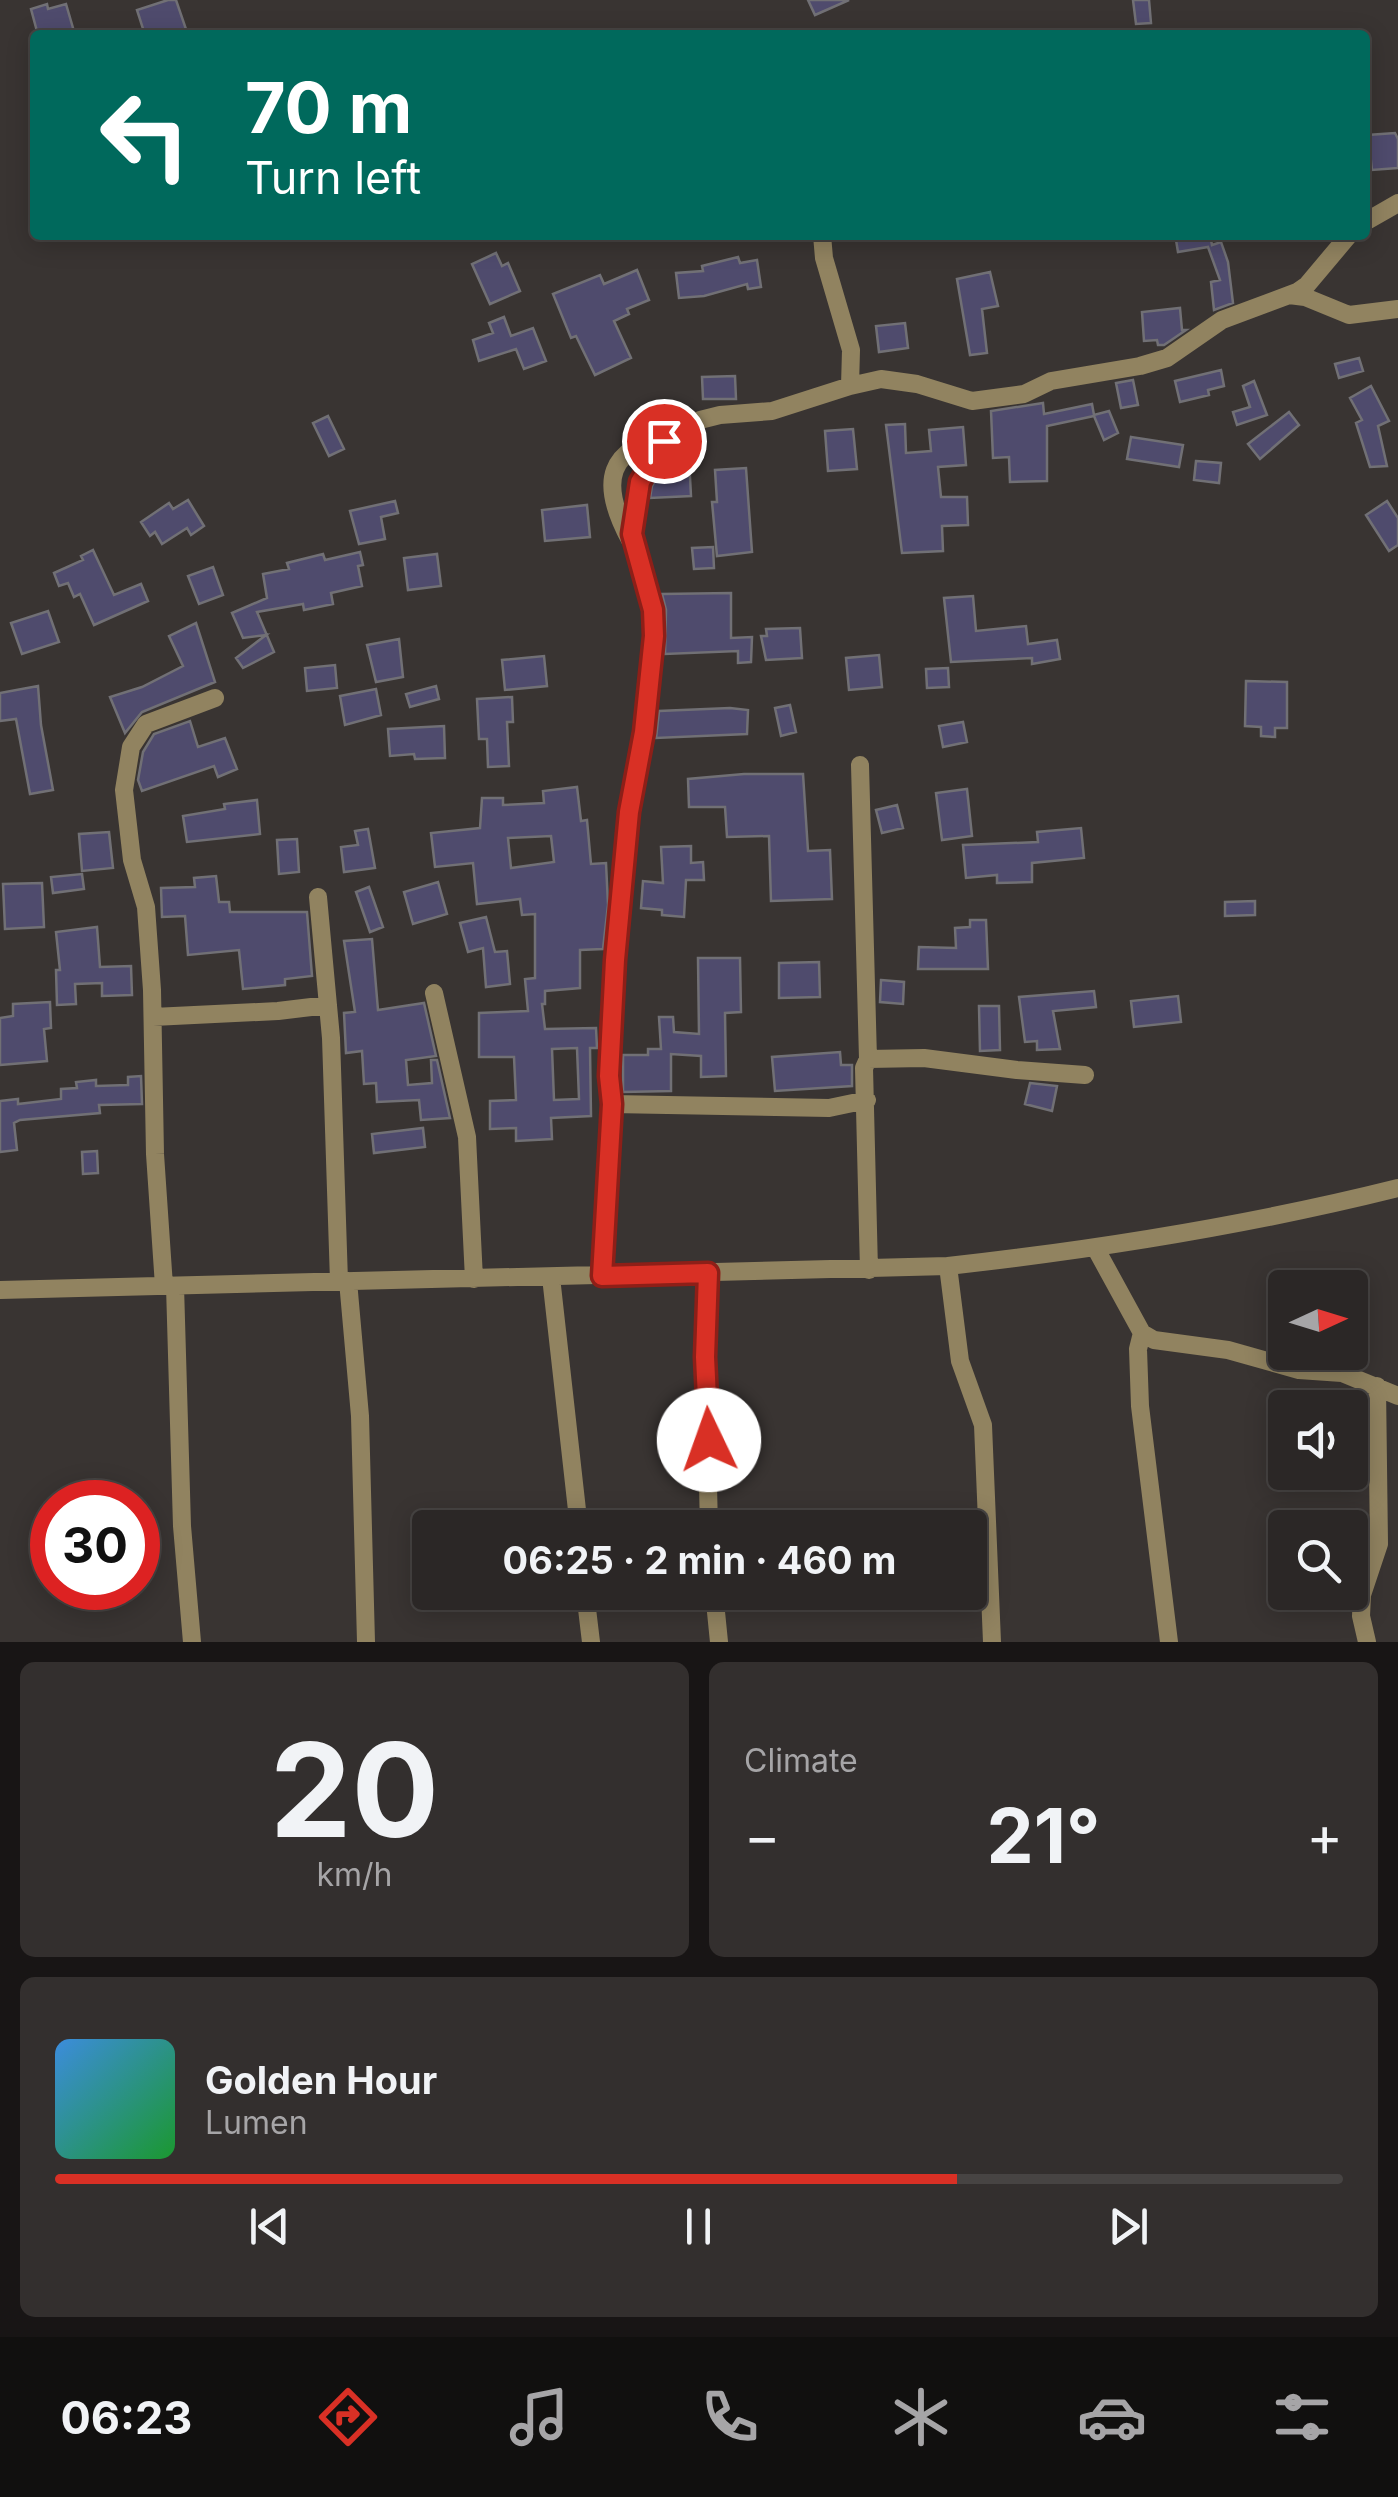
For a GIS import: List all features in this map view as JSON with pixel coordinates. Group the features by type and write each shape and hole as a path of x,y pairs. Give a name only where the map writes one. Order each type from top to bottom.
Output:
{"street":[{"path":"1370,219 1398,203"},
{"path":"822,240 859,384"},
{"path":"635,550 619,520 610,492 611,476 625,454 648,438 720,415 772,411 881,379 917,384 972,401 1024,394 1051,381 1140,366 1166,358 1222,320 1307,285 1345,240"},
{"path":"1289,295 1305,297 1349,316 1398,309"},
{"path":"602,1276 615,960 629,812 644,732 654,636 653,610 632,534 640,482 653,455 680,430"},
{"path":"192,1642 169,1286 156,1154 146,906 132,860 124,790 131,747 146,724 215,698"},
{"path":"860,765 869,1270"},
{"path":"318,897 344,1281 360,1416 360,1531 366,1642"},
{"path":"434,993 467,1137 474,1279"},
{"path":"153,1017 278,1012 328,1005"},
{"path":"868,1059 924,1058 1085,1075"},
{"path":"612,1104 828,1108 867,1100"},
{"path":"0,1290 948,1266 1096,1250 1313,1209 1398,1188"},
{"path":"1096,1250 1142,1333 1154,1340 1228,1350 1299,1370 1342,1372 1398,1396"},
{"path":"948,1266 960,1360 983,1425 992,1642"},
{"path":"708,1273 705,1357 709,1510"},
{"path":"551,1277 577,1510"},
{"path":"1142,1333 1138,1349 1140,1406 1169,1642"},
{"path":"1367,1642 1361,1616 1362,1595 1378,1544 1377,1386"},
{"path":"587,1610 590,1642"},
{"path":"716,1610 719,1642"}],"building":[{"path":"176,0 186,30 143,30 137,10"},
{"path":"808,0 849,0 815,15"},
{"path":"1133,0 1149,0 1151,23 1136,24"},
{"path":"66,4 73,28 37,30 31,9"},
{"path":"1395,133 1398,168 1372,170 1370,135"},
{"path":"1176,240 1211,240 1212,245 1221,242 1228,262 1233,303 1214,310 1211,282 1220,280 1208,247 1178,252"},
{"path":"496,253 502,266 508,263 520,291 490,304 472,264"},
{"path":"738,257 740,263 757,260 761,287 748,289 747,284 704,296 679,298 676,273 703,271 702,266"},
{"path":"637,270 649,300 627,309 629,314 614,321 631,358 595,375 576,336 571,338 553,294 600,275 604,284"},
{"path":"990,272 998,306 982,309 987,353 970,355 957,279"},
{"path":"1180,308 1182,330 1186,330 1164,345 1158,345 1157,340 1144,341 1142,312"},
{"path":"504,317 511,336 533,328 546,361 524,369 516,349 479,361 473,340 493,333 489,323"},
{"path":"905,323 908,348 879,352 876,326"},
{"path":"1359,358 1363,371 1339,378 1335,364"},
{"path":"1221,370 1224,386 1208,390 1209,395 1180,402 1175,381"},
{"path":"735,376 736,399 703,399 702,377"},
{"path":"1133,380 1138,405 1121,408 1116,383"},
{"path":"1254,381 1267,415 1237,425 1233,412 1250,407 1243,386"},
{"path":"1371,386 1389,421 1378,426 1387,466 1370,467 1356,423 1362,420 1350,398"},
{"path":"1043,403 1044,414 1092,404 1094,415 1109,411 1118,433 1104,440 1094,416 1047,426 1047,481 1010,482 1009,457 993,458 991,411"},
{"path":"1289,412 1299,425 1260,459 1248,444"},
{"path":"328,416 344,449 329,456 313,423"},
{"path":"905,424 906,453 931,451 929,430 963,427 966,465 938,467 941,497 967,497 968,525 942,526 943,551 902,553 886,425"},
{"path":"853,429 857,469 828,471 825,431"},
{"path":"1131,437 1183,445 1179,467 1127,459"},
{"path":"689,458 691,496 650,498 652,486 668,459"},
{"path":"1196,461 1221,463 1219,483 1194,480"},
{"path":"746,468 752,552 717,556 712,502 717,502 715,470"},
{"path":"188,500 204,526 191,535 187,528 162,544 155,532 150,536 141,522 169,503 173,509"},
{"path":"395,501 398,513 381,517 385,539 359,544 350,511"},
{"path":"1387,501 1398,518 1398,545 1389,551 1366,515"},
{"path":"587,505 590,537 545,541 542,510"},
{"path":"713,547 714,568 694,569 692,548"},
{"path":"93,550 114,595 141,584 148,601 94,625 80,594 74,597 68,583 59,586 54,573 83,560 81,556"},
{"path":"360,552 362,586 331,593 333,604 304,610 303,604 257,612 274,652 243,668 236,658 266,635 243,638 232,613 267,598 263,574 289,569 287,563 323,554 325,560"},
{"path":"437,554 441,586 408,590 404,558"},
{"path":"213,567 223,595 199,604 188,576"},
{"path":"731,593 731,638 752,637 751,662 738,663 738,651 665,654 666,610 662,594"},
{"path":"973,596 976,631 1026,626 1028,644 1057,640 1060,659 1032,664 1032,658 951,662 944,598"},
{"path":"48,611 59,642 22,654 11,623"},
{"path":"196,623 215,682 142,712 125,733 110,697 142,687 183,666 169,636"},
{"path":"800,628 802,658 766,660 761,636 767,636 766,629"},
{"path":"399,639 403,677 376,682 367,645"},
{"path":"879,655 882,687 849,690 846,658"},
{"path":"544,656 547,686 505,690 502,660"},
{"path":"335,665 337,688 307,691 305,668"},
{"path":"948,668 949,687 927,688 926,669"},
{"path":"1246,681 1287,682 1287,728 1275,728 1275,737 1261,736 1261,727 1245,726"},
{"path":"38,686 53,790 30,794 16,719 0,721 0,693"},
{"path":"436,686 439,699 410,707 406,694"},
{"path":"376,689 381,715 345,725 340,696"},
{"path":"512,697 513,722 507,722 509,766 488,767 487,739 479,739 477,699"},
{"path":"790,705 796,732 781,736 775,708"},
{"path":"748,710 747,734 656,738 659,711"},
{"path":"190,721 198,747 225,738 237,769 218,777 214,766 142,791 138,780 143,752 154,734"},
{"path":"963,722 967,742 943,747 939,726"},
{"path":"444,726 445,758 390,756 388,729"},
{"path":"803,774 808,851 830,850 832,899 771,901 769,836 727,837 725,807 689,807 688,779"},
{"path":"577,787 581,821 587,820 591,864 606,863 608,905 603,949 580,950 580,988 545,991 545,1029 596,1028 597,1048 590,1048 591,1116 551,1118 552,1139 516,1141 516,1128 490,1129 490,1101 516,1100 514,1057 479,1057 479,1013 528,1011 525,979 535,978 535,914 522,915 520,899 477,904 473,863 435,867 431,833 480,828 482,798 503,798 503,805 544,803 543,791","holes":["551,836 554,862 511,868 508,838","577,1048 579,1099 554,1100 552,1049"]},
{"path":"967,789 972,836 942,840 936,793"},
{"path":"257,800 260,834 187,842 183,816 225,809 224,804"},
{"path":"897,805 903,828 882,833 876,810"},
{"path":"1081,828 1084,858 1032,863 1032,882 997,883 997,875 966,878 963,845 1038,842 1037,832"},
{"path":"368,829 375,868 344,872 341,847 358,845 355,831"},
{"path":"109,832 113,868 82,871 79,834"},
{"path":"297,839 299,872 279,874 277,840"},
{"path":"691,846 691,863 703,862 704,880 686,880 684,917 641,908 643,881 663,883 661,847"},
{"path":"82,874 84,889 53,893 51,877"},
{"path":"216,876 219,902 229,902 230,912 307,912 312,976 285,979 285,985 243,989 239,950 188,955 185,916 162,917 161,888 195,887 194,878"},
{"path":"438,882 447,914 413,924 404,892"},
{"path":"42,883 44,927 5,929 3,884"},
{"path":"369,887 383,927 370,932 356,892"},
{"path":"1255,901 1255,915 1225,916 1225,902"},
{"path":"486,917 495,952 507,951 510,984 486,987 483,948 468,952 460,923"},
{"path":"970,920 986,920 988,969 918,969 919,947 956,948 955,928 970,927"},
{"path":"97,927 100,967 131,966 132,995 102,996 102,983 75,984 76,1004 57,1005 56,970 60,970 56,932"},
{"path":"372,939 378,1010 424,1003 436,1056 406,1060 408,1085 432,1083 431,1060 437,1060 450,1118 421,1120 419,1100 377,1102 376,1083 364,1084 362,1051 346,1053 344,1013 355,1012 344,941"},
{"path":"698,958 740,958 741,1012 725,1013 726,1076 701,1077 701,1056 671,1054 671,1091 623,1092 623,1055 648,1055 648,1049 661,1049 659,1017 673,1017 674,1032 699,1034"},
{"path":"819,962 820,997 779,998 779,963"},
{"path":"881,980 904,982 903,1004 880,1002"},
{"path":"1094,991 1096,1007 1053,1011 1060,1049 1037,1050 1037,1041 1025,1042 1019,997"},
{"path":"1178,996 1181,1022 1134,1027 1131,1001"},
{"path":"50,1002 51,1028 44,1029 47,1061 0,1065 0,1018 13,1016 13,1004"},
{"path":"979,1006 999,1006 1000,1050 980,1051"},
{"path":"840,1052 841,1065 852,1065 852,1086 775,1091 772,1057"},
{"path":"141,1076 142,1104 99,1105 100,1113 20,1120 14,1123 17,1150 0,1152 0,1101 18,1099 18,1104 61,1099 61,1089 77,1088 76,1082 96,1080 96,1086 128,1085 128,1077"},
{"path":"1030,1083 1057,1086 1052,1111 1025,1104"},
{"path":"423,1128 425,1147 374,1153 372,1134"},
{"path":"97,1151 98,1173 83,1174 82,1152"}],"route":[{"path":"664,441 640,482 632,534 653,610 654,636 644,732 629,812 615,960 602,1276 708,1273 705,1357 709,1440"}]}
